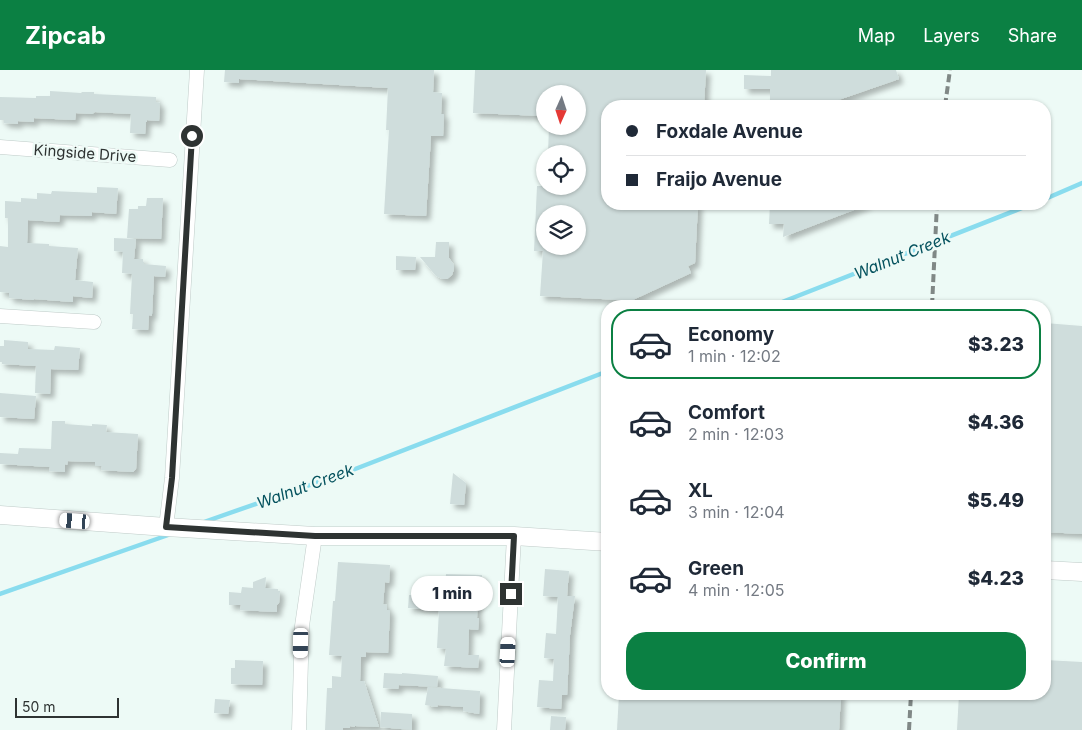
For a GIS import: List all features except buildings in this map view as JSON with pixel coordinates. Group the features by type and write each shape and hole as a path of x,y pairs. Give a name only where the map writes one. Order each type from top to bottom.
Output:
{"street":[{"path":"161,526 172,478 197,70"},
{"name":"Kingside Drive","path":"0,147 170,160"},
{"path":"0,316 94,322"},
{"path":"0,515 315,536 514,536 601,542"},
{"path":"299,730 302,626 315,536"},
{"path":"504,730 514,536"},
{"path":"1051,570 1082,572"}],"waterway":[{"name":"Walnut Creek","path":"1051,196 1082,183"},
{"name":"Walnut Creek","path":"787,300 1017,210"},
{"name":"Walnut Creek","path":"204,522 350,471 601,374"},
{"name":"Walnut Creek","path":"0,594 171,534"}],"railway":[{"path":"946,100 950,70"},
{"path":"932,300 937,210"},
{"path":"909,730 911,700"}],"route":[{"path":"192,136 172,478 166,527 315,536 514,536 511,594"}]}
